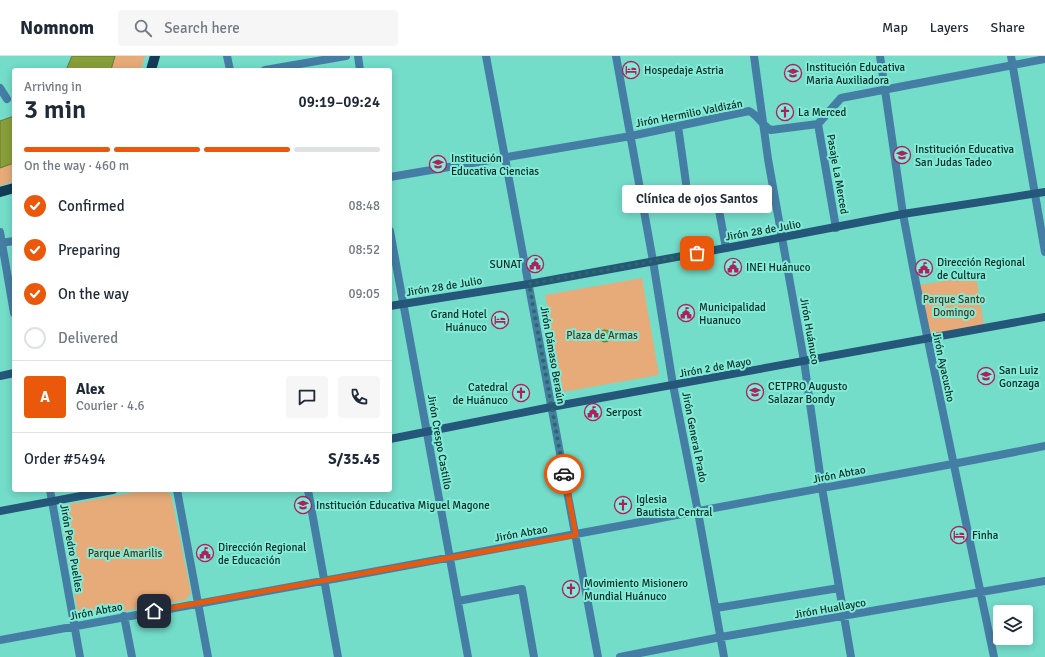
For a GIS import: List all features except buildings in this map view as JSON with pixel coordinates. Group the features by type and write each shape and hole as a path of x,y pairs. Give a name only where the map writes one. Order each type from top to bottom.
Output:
{"main road":[{"path":"152,68 155,56"},
{"path":"0,192 12,189"}],"street":[{"path":"227,56 230,68"},
{"path":"277,68 346,56"},
{"path":"358,56 360,68"},
{"name":"Jirón Dámaso Beraún","path":"486,56 598,657"},
{"name":"Jirón General Prado","path":"616,56 653,261 673,385 724,657"},
{"name":"Jirón Huánuco","path":"754,56 782,238 804,361 822,488 851,657"},
{"name":"Jirón Ayacucho","path":"880,56 903,214 927,339 994,657"},
{"path":"818,124 841,98 1012,60 1045,59"},
{"path":"1012,60 1045,252"},
{"path":"0,88 7,99"},
{"name":"Jirón Hermilio Valdizán","path":"392,177 631,136 749,111 756,114 771,130 818,124"},
{"name":"Pasaje La Merced","path":"818,124 836,228"},
{"path":"678,126 686,183"},
{"path":"715,189 726,248"},
{"name":"Jirón 28 de Julio","path":"392,306 529,284 836,228 903,214 1045,192"},
{"path":"0,232 12,301"},
{"path":"1,243 12,241"},
{"name":"Jirón Crespo Castillo","path":"392,241 468,657"},
{"name":"Jirón 2 de Mayo","path":"392,439 551,407 1045,317"},
{"path":"0,376 12,374"},
{"name":"Jirón Abtao","path":"0,640 197,602 325,581 576,535 1045,446"},
{"name":"Jirón Pedro Puelles","path":"50,492 80,657"},
{"path":"0,511 102,492"},
{"path":"177,492 208,657"},
{"path":"308,492 338,657"},
{"name":"Jirón Huallayco","path":"620,657 720,637 844,617 1045,581"},
{"path":"716,608 839,588"},
{"path":"458,602 522,589 534,657"},
{"path":"124,616 132,657"}],"green space":[{"path":"115,56 145,56 142,68 112,68"},
{"path":"12,164 12,182 0,186 0,168"},
{"name":"Parque Santo Domingo","path":"976,276 984,325 929,336 919,285"},
{"name":"Plaza de Armas","path":"642,278 659,375 563,392 545,295"},
{"name":"Parque Amarilis","path":"136,492 167,492 171,495 191,593 186,600 85,618 78,614 60,512 64,505"}],"shaded area":[{"path":"72,56 115,56 112,68 67,68"},
{"path":"12,117 12,164 0,168 0,121"},
{"path":"605,330 609,332 611,336 609,340 605,342 601,340 599,336 601,332"}],"way so far":[{"path":"564,474 529,284 697,253"}],"place":[{"name":"Hospedaje Astria","path":"631,70"},
{"name":"Institución Educativa Maria Auxiliadora","path":"793,73"},
{"name":"La Merced","path":"785,112"},
{"name":"Institución Educativa San Judas Tadeo","path":"902,155"},
{"name":"Institución Educativa Ciencias","path":"438,164"},
{"name":"Clínica de ojos Santos","path":"697,253"},
{"name":"SUNAT","path":"535,264"},
{"name":"INEI Huánuco","path":"733,267"},
{"name":"Dirección Regional de Cultura","path":"924,268"},
{"name":"Municipalidad Huanuco","path":"686,313"},
{"name":"Grand Hotel Huánuco","path":"500,320"},
{"name":"San Luiz Gonzaga","path":"986,376"},
{"name":"CETPRO Augusto Salazar Bondy","path":"755,392"},
{"name":"Catedral de Huánuco","path":"521,393"},
{"name":"Serpost","path":"593,412"},
{"name":"Institución Educativa Miguel Magone","path":"303,505"},
{"name":"Iglesia Bautista Central","path":"623,505"},
{"name":"Finha","path":"959,535"},
{"name":"Dirección Regional de Educación","path":"205,553"},
{"name":"Movimiento Misionero Mundial Huánuco","path":"571,589"}],"route":[{"path":"154,611 197,602 325,581 576,535 564,474"}]}
